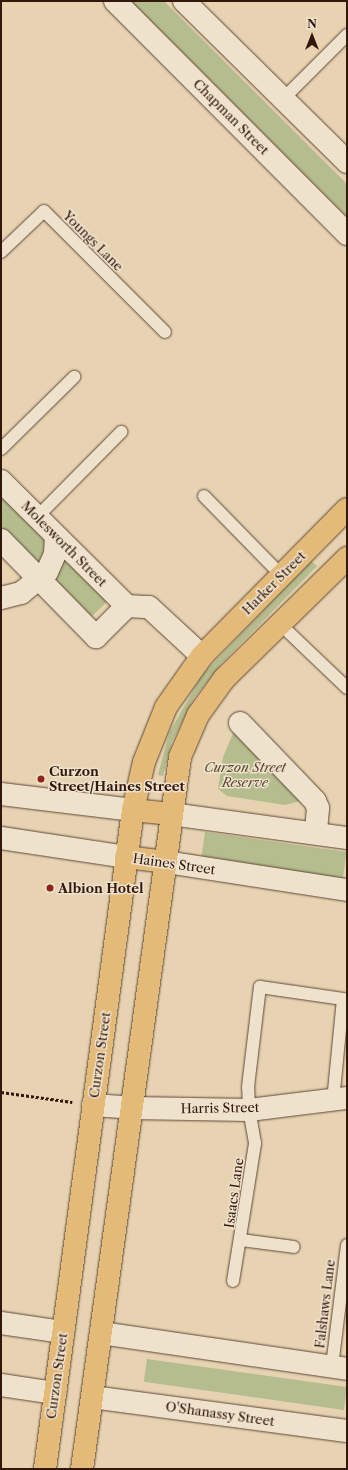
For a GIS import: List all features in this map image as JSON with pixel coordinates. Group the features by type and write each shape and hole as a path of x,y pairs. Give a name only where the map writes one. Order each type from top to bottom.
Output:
{"highway":[{"name":"Harker Street","path":"202,656 347,509"},
{"path":"82,1469 182,750 191,730 211,696 235,667 279,623 345,565 315,541"},
{"name":"Curzon Street","path":"45,1469 133,810 144,762 158,721 177,690 202,656"},
{"path":"133,810 172,814"},
{"name":"Haines Street","path":"126,857 166,862"}],"street":[{"name":"Chapman Street","path":"115,1 347,234"},
{"path":"184,1 347,162"},
{"name":"Molesworth Street","path":"1,481 127,606"},
{"path":"11,595 39,580 53,560 56,536"},
{"path":"1,540 96,637 127,606 149,608 202,656"},
{"path":"240,723 316,801 318,808 316,833"},
{"path":"1,794 133,810"},
{"path":"172,814 347,838"},
{"name":"Haines Street","path":"1,838 126,857"},
{"name":"Haines Street","path":"166,862 347,890"},
{"name":"Harris Street","path":"93,1105 132,1108 249,1110 340,1100"},
{"path":"1,1323 63,1332"},
{"path":"101,1333 339,1368"},
{"path":"1,1385 55,1393"},
{"name":"O'Shanassy Street","path":"92,1397 347,1431"}],"lane":[{"path":"283,99 347,35"},
{"name":"Youngs Lane","path":"1,252 44,211 165,332"},
{"path":"1,449 74,377"},
{"path":"37,517 121,432"},
{"path":"204,496 281,575"},
{"path":"279,623 347,688"},
{"name":"Isaacs Lane","path":"233,1281 241,1240 255,1142 249,1110 248,1087 260,988 343,999 340,1100"},
{"path":"241,1240 294,1247"},
{"name":"Falshaws Lane","path":"339,1368 347,1244"}],"path":[{"path":"1,1092 93,1105"}],"green space":[{"path":"130,1 164,1 347,184 347,217"},
{"path":"1,491 110,599 90,618 1,529"},
{"path":"311,561 317,566 222,663 194,698 172,742 163,776 158,775 169,733 202,675"},
{"name":"Curzon Street Reserve","path":"234,731 301,801 285,805 227,796 218,789 223,757"},
{"path":"205,832 347,852 343,879 201,859"},
{"path":"147,1359 347,1387 344,1410 144,1382"}],"place":[{"name":"Curzon Street/Haines Street","path":"41,779"},
{"name":"Albion Hotel","path":"50,888"}]}
